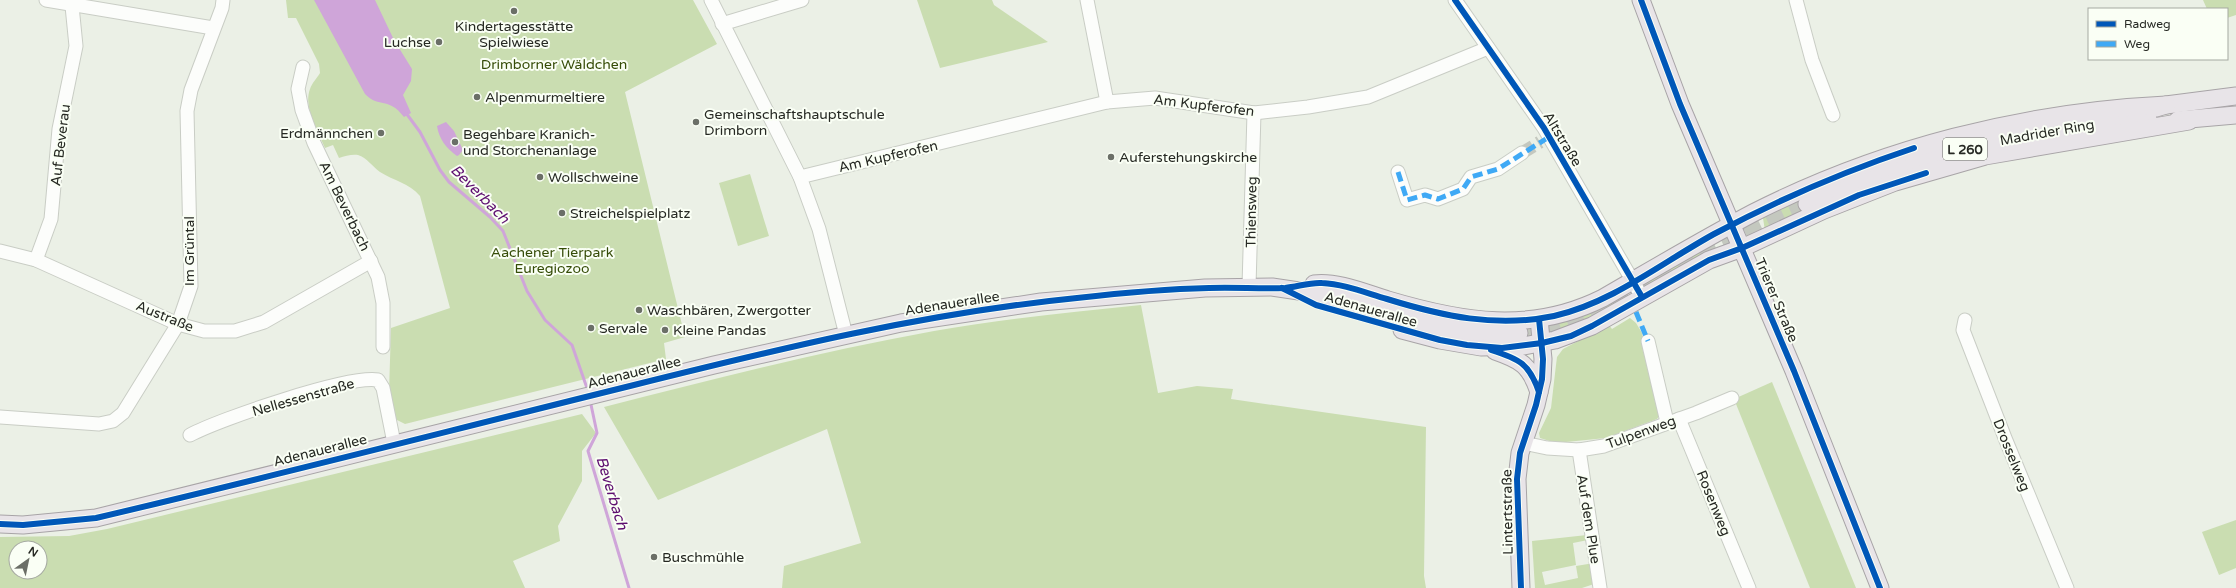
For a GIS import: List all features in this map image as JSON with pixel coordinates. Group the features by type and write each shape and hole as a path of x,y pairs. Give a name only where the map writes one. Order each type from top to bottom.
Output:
{"main road":[{"name":"Trierer Straße","path":"1642,0 1680,104 1794,371 1880,588"},
{"name":"Madrider Ring","path":"1806,204 1880,174 1977,145 2047,130 2129,118 2166,105 2236,96"},
{"path":"1282,288 1321,283 1450,317 1497,321 1538,318 1584,307 1632,282 1732,225 1861,166 1945,139 1999,126 2084,111 2166,105"},
{"name":"Madrider Ring","path":"2129,118 2189,121 2236,115"},
{"path":"1282,288 1316,305 1440,340 1481,347 1517,347 1542,343 1571,336 1592,326 1709,260 1742,248 1859,195 1919,174 1985,156 2034,146 2189,121"},
{"name":"Adenauerallee","path":"0,524 23,525 96,518 394,443 846,335 931,318 1041,302 1131,293 1249,286 1282,288 1319,294 1424,324 1456,330 1519,333"},
{"name":"Lintertstraße","path":"1521,588 1517,479 1524,442 1539,392 1543,366 1542,343 1538,318"},
{"path":"1481,347 1521,362 1534,379 1539,392"}],"street":[{"path":"46,0 72,6 213,28"},
{"name":"Im Grüntal","path":"0,416 99,424 113,421 122,412 178,324 191,286 188,111 191,90 223,0"},
{"path":"711,0 800,177 820,229 846,335"},
{"path":"722,24 802,0"},
{"path":"1087,0 1107,102"},
{"name":"Altstraße","path":"1455,0 1488,48 1642,297"},
{"path":"1796,0 1812,60 1833,115"},
{"name":"Auf Beverau","path":"36,260 51,219 58,129 76,46 72,6"},
{"name":"Am Kupferofen","path":"800,177 1107,102 1155,98 1254,113 1308,107 1368,97 1488,48"},
{"name":"Am Beverbach","path":"303,67 298,89 302,110 314,143 378,277 383,304 383,347"},
{"name":"Thiensweg","path":"1249,286 1250,206 1254,113"},
{"path":"1398,172 1407,200 1425,195 1438,198 1463,189 1471,177 1498,169 1522,153"},
{"name":"Austraße","path":"0,251 36,260 178,324 204,331 235,331 264,322 371,261"},
{"name":"Drosselweg","path":"1965,320 1963,330 2005,438 2067,588"},
{"name":"Rosenweg","path":"1648,341 1673,421 1749,588"},
{"name":"Nellessenstraße","path":"190,434 206,426 307,393 354,380 371,379 378,380 383,388 394,443"},
{"name":"Tulpenweg","path":"1524,442 1547,448 1579,450 1621,442 1732,398"},
{"name":"Auf dem Plue","path":"1579,450 1600,588"}],"green space":[{"name":"Aachener Tierpark Euregiozoo","path":"286,0 693,0 717,44 625,92 685,337 664,343 666,359 405,424 395,419 389,392 391,328 450,308 420,196 406,185 380,172 361,156 353,155 339,158 333,145 325,148 312,119 308,104 310,89 320,73 319,64 296,18 288,18"},
{"path":"917,0 992,0 994,5 1048,42 940,68"},
{"path":"2203,0 2236,0 2236,15 2228,18 2228,8 2207,8"},
{"path":"750,174 769,236 738,246 719,183"},
{"path":"1805,196 1811,210 1765,231 1763,218"},
{"path":"1707,244 1712,253 1646,287 1643,284"},
{"path":"1617,298 1621,305 1548,335 1548,325"},
{"path":"1141,305 1158,393 1197,386 1233,389 1231,399 1426,427 1424,576 1426,588 782,588 784,566 861,543 827,429 658,500 604,407 768,366 851,347 934,331 1063,313"},
{"path":"1630,318 1636,323 1642,333 1659,416 1657,419 1606,438 1556,443 1540,438 1539,433 1551,408 1557,357 1563,349 1609,325 1612,329"},
{"path":"1772,382 1856,588 1810,588 1734,399"},
{"path":"582,414 596,433 582,451 582,481 558,526 560,541 513,561 525,588 0,588 0,537 69,536 107,529"},
{"path":"2236,520 2236,568 2219,575 2202,532"},
{"path":"1587,535 1588,540 1573,543 1576,565 1542,572 1545,585 1578,578 1576,566 1594,563 1597,583 1582,588 1535,588 1532,541"}],"shaded area":[{"path":"314,0 375,0 394,40 412,69 411,81 403,95 411,113 404,117 389,104 375,101 365,94"},
{"path":"446,122 454,131 463,150 457,156 444,143 439,135 437,126"}],"waterway":[{"name":"Beverbach","path":"406,113 420,132 440,170 449,182 490,217 503,231 527,291 545,320 572,345 588,391"},
{"name":"Beverbach","path":"590,400 597,433 588,451 629,588"}],"tunnel":[{"path":"1522,153 1540,142"},
{"path":"1519,333 1555,329 1596,314 1705,251 1807,204"}],"marked path":[{"path":"1398,172 1407,200 1425,195 1438,199 1463,189 1471,177 1498,169 1549,137"},
{"path":"1636,312 1648,341"}],"cycle path":[{"path":"1455,0 1544,128 1642,297"},
{"path":"1641,0 1680,104 1794,371 1880,588"},
{"path":"0,524 23,525 96,518 685,372 796,346 908,323 1020,305 1110,294 1160,290 1285,288 1317,283 1347,287 1428,311 1469,318 1511,321 1554,316 1575,310 1617,292 1714,234 1763,209 1837,176 1914,148"},
{"path":"1282,288 1316,305 1440,340 1467,345 1502,348 1542,343 1571,336 1592,326 1709,260 1742,248 1859,195 1926,173"},
{"path":"1521,588 1517,479 1520,453 1536,405 1542,379 1543,359 1539,319"},
{"path":"1491,350 1509,356 1527,368 1539,392"}],"place":[{"name":"Kindertagesstätte Spielwiese","path":"514,11"},
{"name":"Luchse","path":"439,42"},
{"name":"Alpenmurmeltiere","path":"477,97"},
{"name":"Gemeinschaftshauptschule Drimborn","path":"696,122"},
{"name":"Erdmännchen","path":"381,133"},
{"name":"Begehbare Kranich- und Storchenanlage","path":"455,142"},
{"name":"Auferstehungskirche","path":"1111,157"},
{"name":"Wollschweine","path":"540,177"},
{"name":"Streichelspielplatz","path":"562,213"},
{"name":"Waschbären, Zwergotter","path":"639,310"},
{"name":"Servale","path":"591,328"},
{"name":"Kleine Pandas","path":"665,330"},
{"name":"Buschmühle","path":"654,557"}],"park label":[{"name":"Drimborner Wäldchen","path":"554,64"}]}
